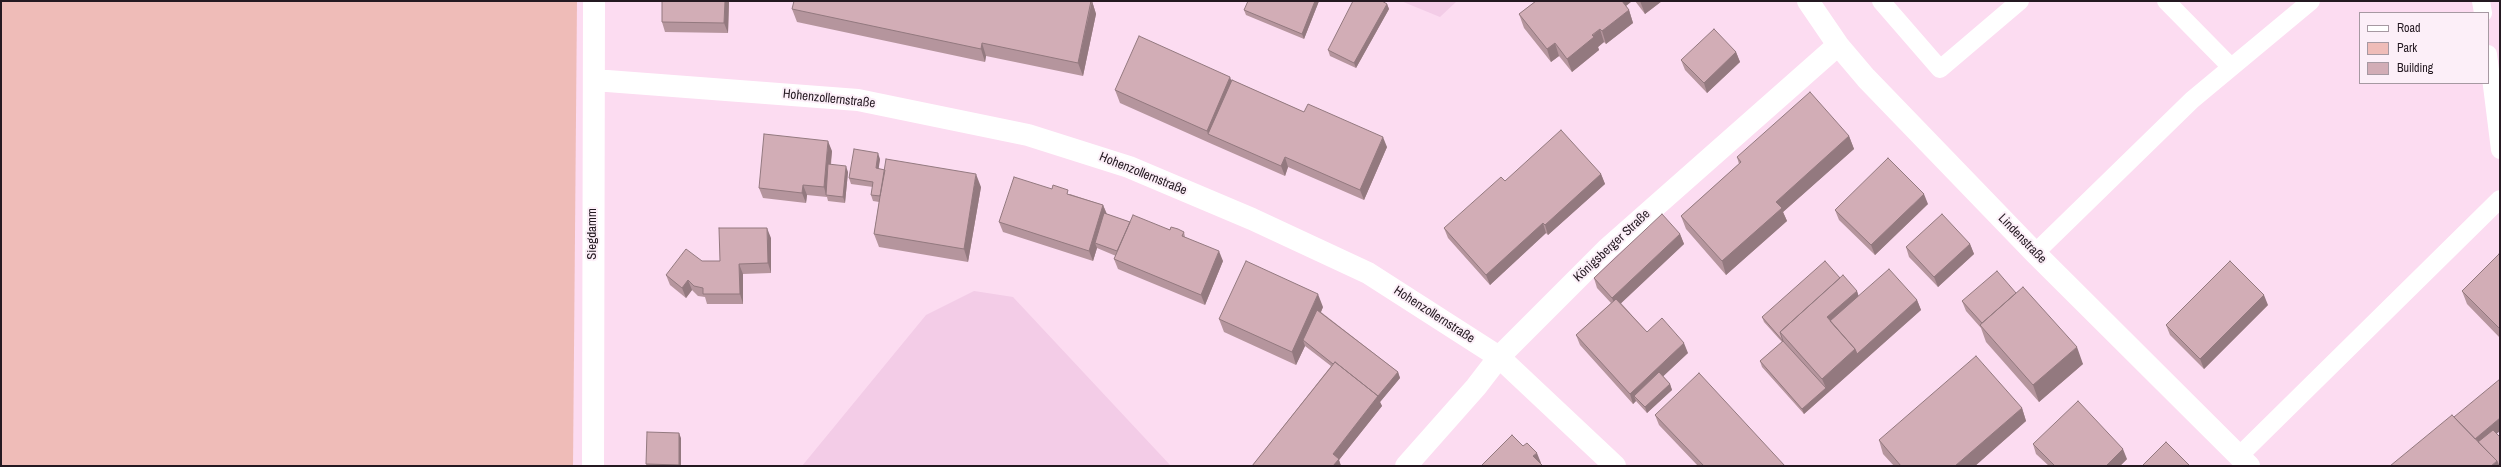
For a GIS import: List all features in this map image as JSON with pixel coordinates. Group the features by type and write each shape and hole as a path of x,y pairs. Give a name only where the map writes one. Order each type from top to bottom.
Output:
{"street":[{"name":"Siegdamm","path":"593,466 594,1"},
{"name":"Lindenstraße","path":"1808,1 1838,45 1866,78 2034,253 2244,461"},
{"name":"Königsberger Straße","path":"1406,466 1499,357 1606,249 1838,45"},
{"name":"Hohenzollernstraße","path":"594,80 858,100 1028,135 1136,170 1252,219 1368,273 1499,357 1615,466"}],"lane":[{"path":"1881,1 1940,69 2020,1"},
{"path":"2166,1 2231,67"},
{"path":"2034,253 2192,100 2311,1"},
{"path":"2481,1 2483,12"},
{"path":"2489,62 2500,150"},
{"path":"2244,461 2500,199"}],"shaded area":[{"path":"1401,1 1457,1 1440,17"},
{"path":"974,291 1013,297 1171,466 802,466 926,315"}],"green space":[{"path":"1,1 577,1 573,466 1,466"}],"building":[{"path":"662,1 725,1 724,23 662,22"},
{"path":"794,1 1091,1 1078,63 982,43 981,49 792,9"},
{"path":"1248,1 1315,1 1302,34 1244,10"},
{"path":"1353,1 1382,1 1387,4 1354,63 1328,50"},
{"path":"1536,1 1622,1 1629,10 1602,31 1600,29 1592,35 1594,37 1567,59 1555,43 1547,49 1519,14"},
{"path":"1714,29 1736,52 1704,83 1681,60"},
{"path":"1139,36 1230,77 1207,131 1115,90"},
{"path":"1232,80 1304,112 1308,104 1383,137 1360,190 1285,157 1281,166 1208,134"},
{"path":"1810,92 1849,136 1776,202 1782,208 1722,261 1681,216 1741,162 1737,157"},
{"path":"1561,130 1601,174 1545,225 1543,223 1486,275 1444,228 1501,177 1505,181"},
{"path":"764,134 828,141 824,187 803,185 802,193 759,188"},
{"path":"854,149 878,153 876,168 885,170 880,196 871,195 873,182 849,178"},
{"path":"1888,158 1924,194 1871,245 1835,210"},
{"path":"886,159 976,174 964,249 874,234"},
{"path":"828,164 846,166 843,197 826,195"},
{"path":"1014,177 1052,189 1053,185 1068,190 1067,194 1103,205 1089,251 999,222"},
{"path":"1104,213 1130,222 1117,251 1095,243"},
{"path":"1662,214 1680,234 1612,298 1594,278"},
{"path":"1942,214 1970,244 1934,277 1906,247"},
{"path":"1133,215 1170,230 1171,227 1178,229 1184,232 1182,236 1219,251 1201,295 1114,259"},
{"path":"719,228 767,228 768,263 739,264 740,294 703,294 703,288 694,286 688,280 682,288 666,275 686,249 702,261 720,261"},
{"path":"2499,254 2500,255 2500,329 2462,291"},
{"path":"1246,261 1318,294 1292,352 1219,319"},
{"path":"1825,261 1840,278 1780,332 1783,341 1762,317"},
{"path":"2230,261 2264,295 2200,359 2166,325"},
{"path":"1889,269 1917,300 1857,354 1855,349 1830,321"},
{"path":"1997,271 2016,293 1982,323 1962,301"},
{"path":"1843,275 1857,291 1827,317 1855,349 1822,379 1780,332"},
{"path":"2023,287 2077,347 2033,385 1980,325"},
{"path":"1616,299 1647,332 1662,318 1684,343 1630,394 1576,335"},
{"path":"1317,310 1398,372 1378,396 1335,362 1333,364 1303,340"},
{"path":"1783,341 1826,388 1802,409 1760,361"},
{"path":"1976,356 2022,408 1955,466 1901,466 1879,440"},
{"path":"1335,362 1378,396 1333,454 1339,459 1333,466 1252,466"},
{"path":"1659,372 1670,384 1645,407 1634,396"},
{"path":"1699,373 1785,466 1704,466 1655,415"},
{"path":"2500,379 2500,418 2475,439 2454,417"},
{"path":"2078,401 2123,449 2106,466 2055,466 2033,444"},
{"path":"2452,415 2497,461 2491,466 2390,466"},
{"path":"2493,430 2500,437 2500,466 2478,442"},
{"path":"647,432 679,433 679,465 646,464"},
{"path":"1512,435 1523,446 1527,443 1537,453 1533,456 1543,466 1482,465"},
{"path":"2166,442 2190,466 2142,466"}]}
